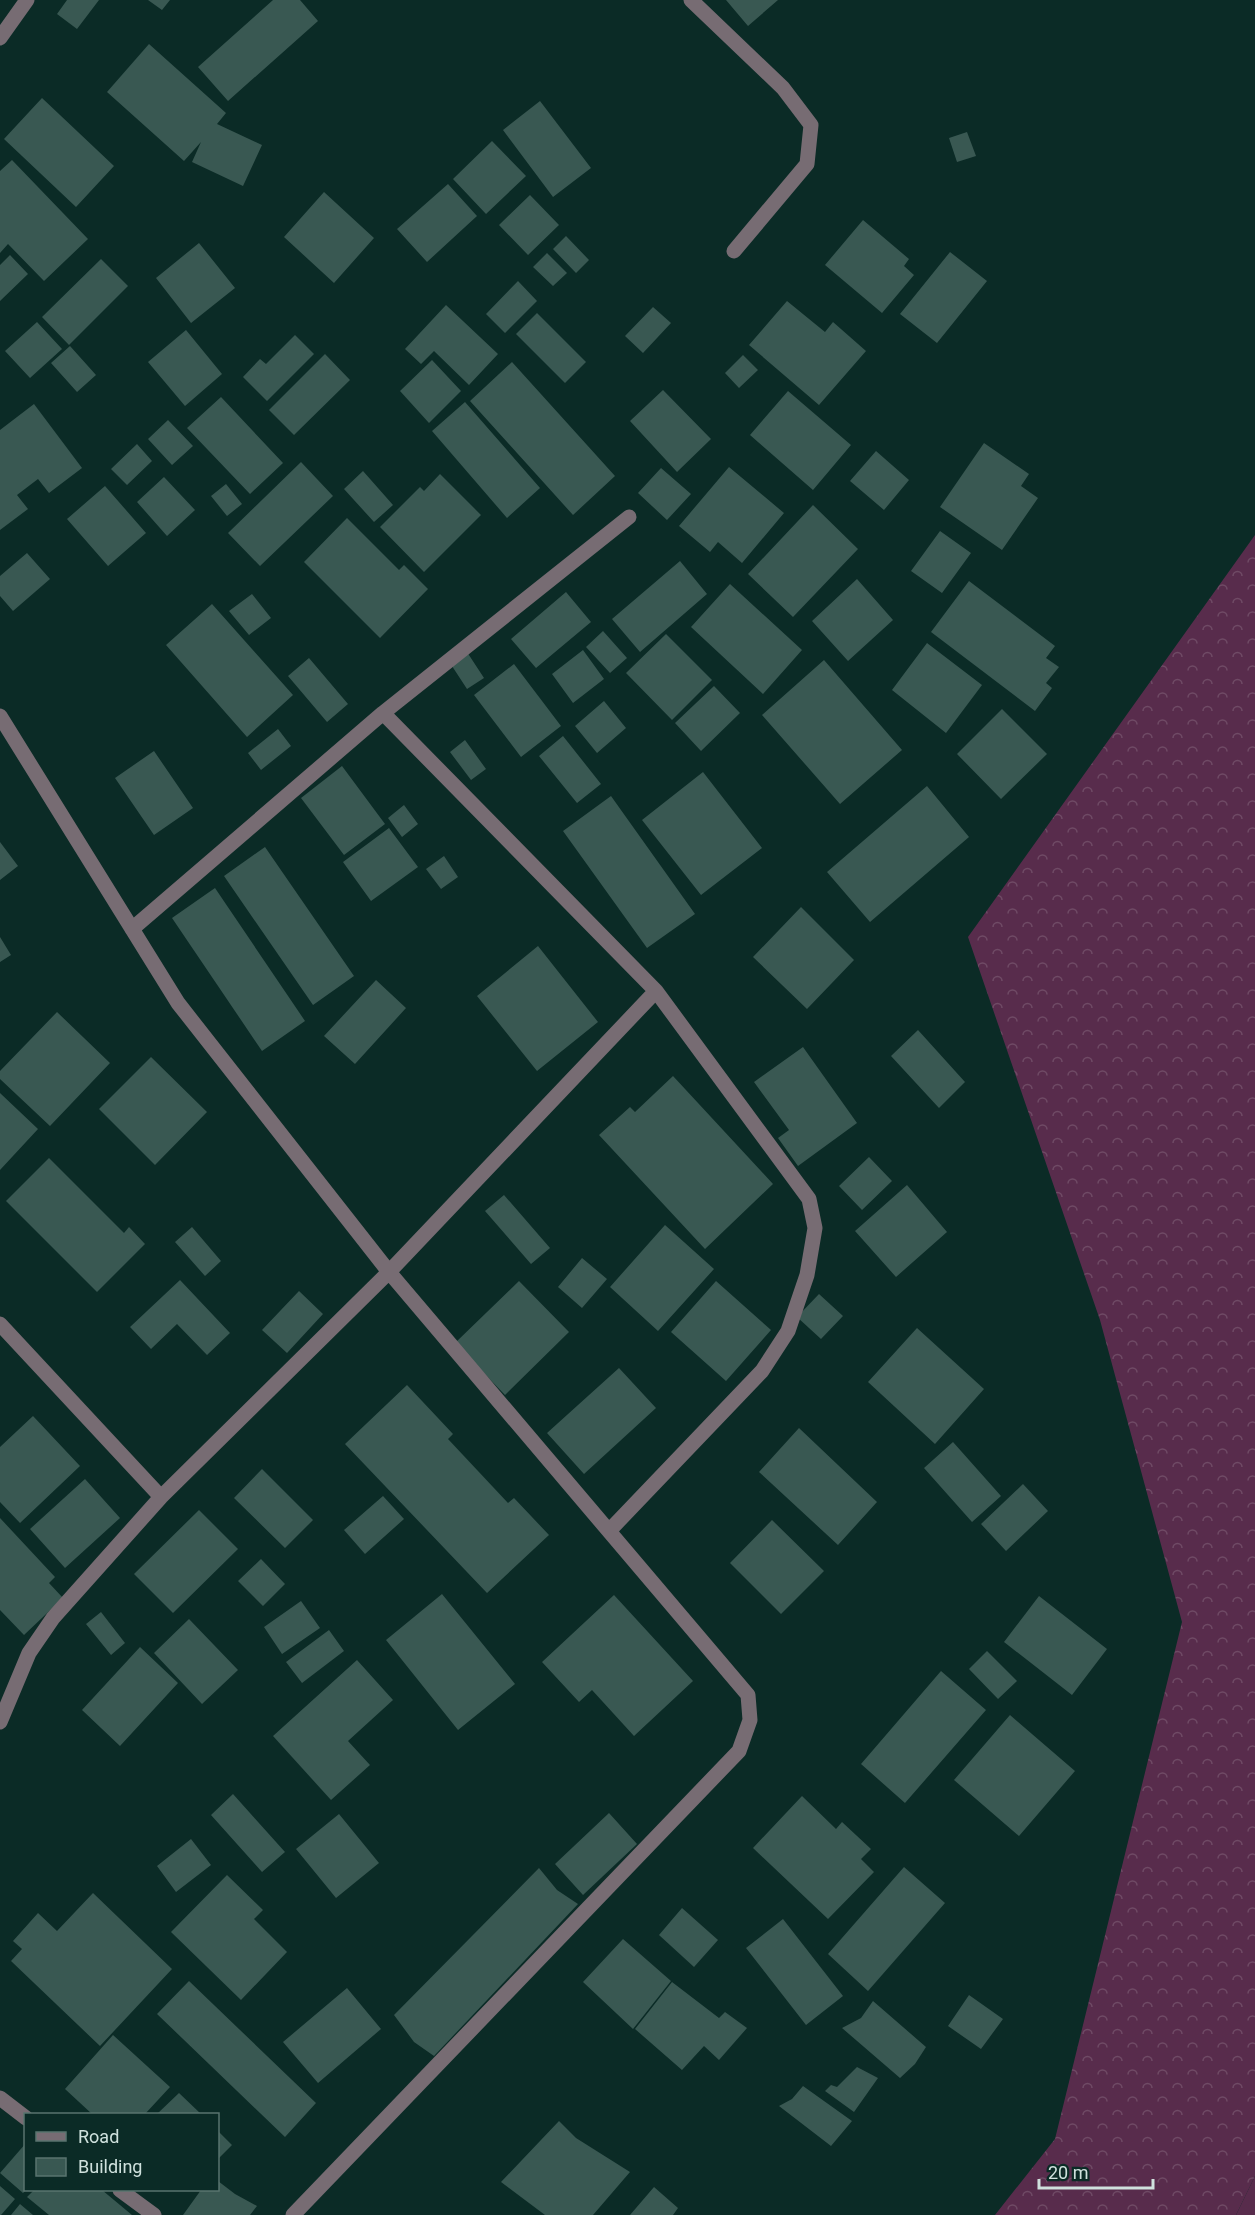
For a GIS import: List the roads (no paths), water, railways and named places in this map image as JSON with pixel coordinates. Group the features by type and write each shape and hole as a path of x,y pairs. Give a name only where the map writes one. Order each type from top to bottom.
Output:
{"street":[{"path":"0,38 27,0"},
{"path":"690,0 783,88 811,125 807,164 734,251"},
{"path":"132,929 383,713 629,517"},
{"path":"383,713 656,991 809,1199 815,1228 807,1275 788,1331 762,1371 609,1531"},
{"path":"0,716 178,1003 389,1272 748,1695 750,1720 739,1750 293,2215"},
{"path":"0,1722 29,1653 53,1618 161,1497 389,1272 656,991"},
{"path":"0,1324 161,1497"},
{"path":"0,2098 24,2116"},
{"path":"121,2191 154,2215"}]}
